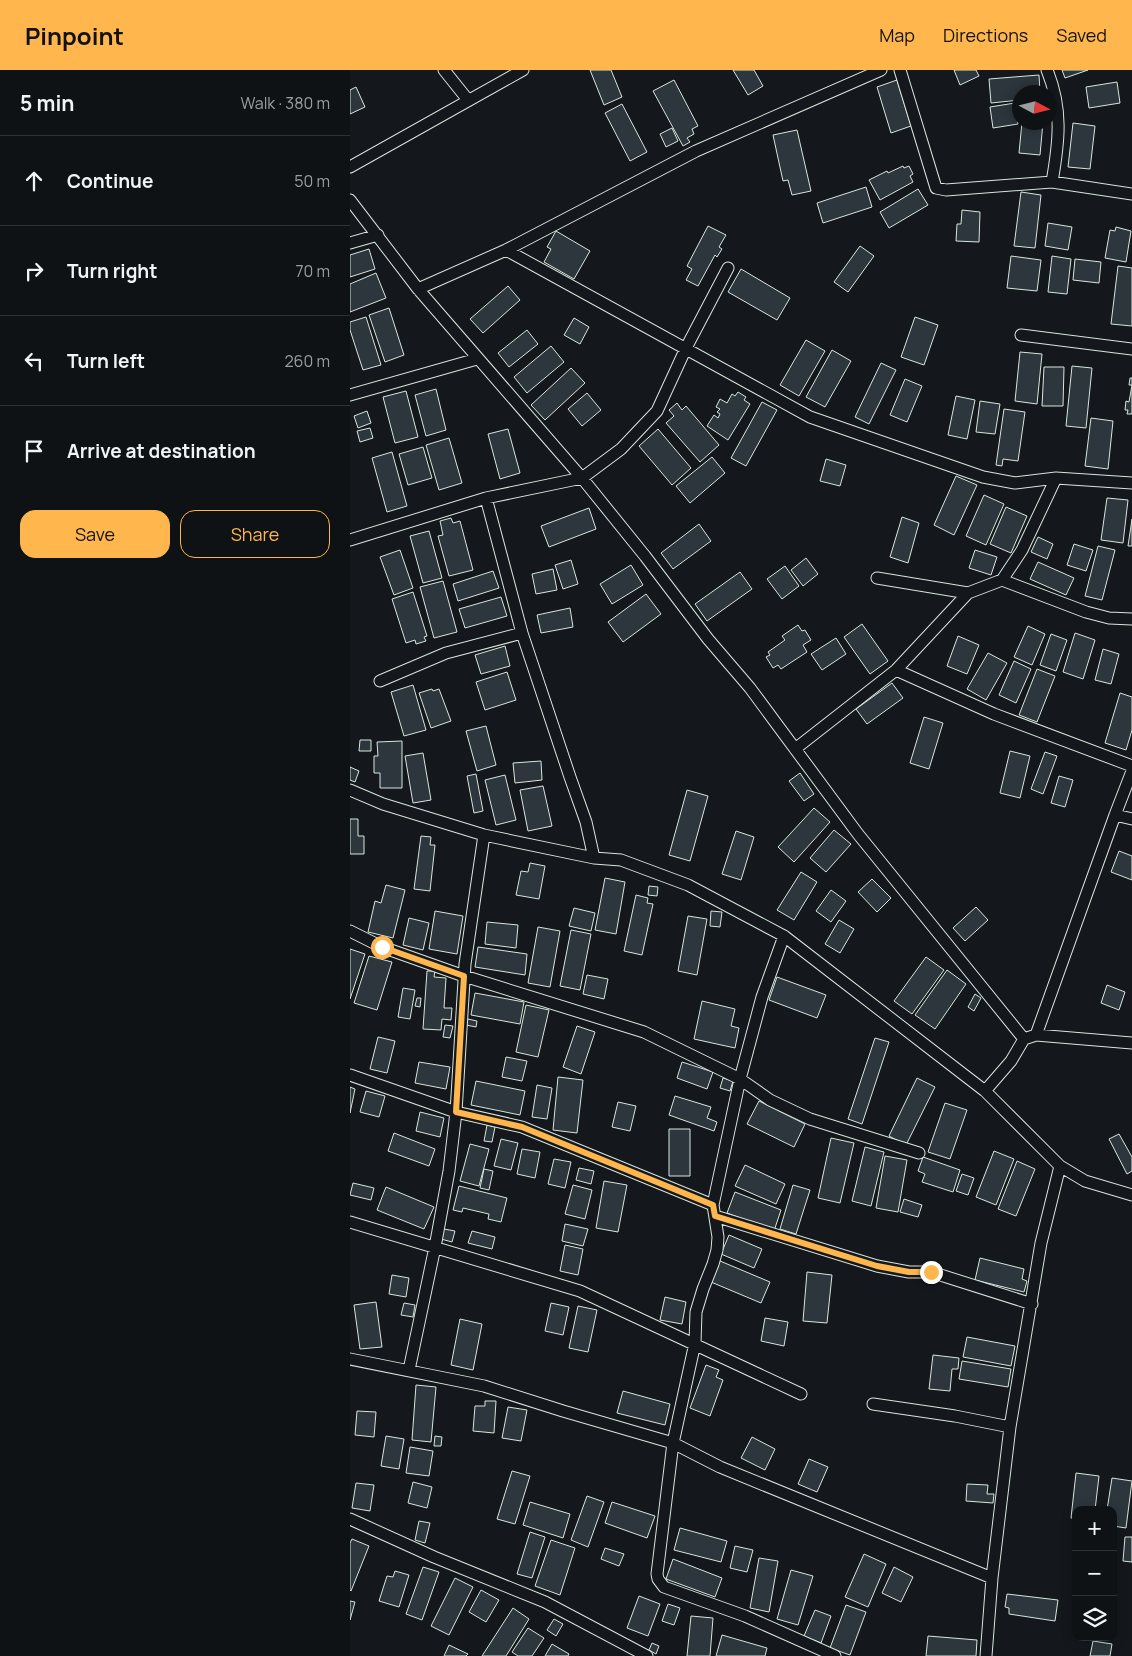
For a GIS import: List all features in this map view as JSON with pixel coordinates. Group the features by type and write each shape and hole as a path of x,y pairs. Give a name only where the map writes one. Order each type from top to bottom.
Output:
{"street":[{"path":"444,70 468,100"},
{"path":"350,167 524,70"},
{"path":"418,289 506,250 696,150 881,70"},
{"path":"900,70 936,188 946,190 1052,182 1132,194"},
{"path":"1047,70 1058,112 1058,147 1052,182"},
{"path":"350,200 418,289 582,478 645,556 708,639 750,688 858,834 1024,1039"},
{"path":"350,243 378,235"},
{"path":"506,250 810,417 983,477 1015,483 1056,478 1132,483"},
{"path":"350,540 486,498 582,478 621,450 657,411 686,348 728,268"},
{"path":"1020,335 1132,349"},
{"path":"350,395 477,359"},
{"path":"795,749 896,670 968,593 1002,580 1022,550 1056,478"},
{"path":"486,498 522,633 586,822 594,858"},
{"path":"877,578 968,593"},
{"path":"1002,580 1086,612 1109,618 1132,619"},
{"path":"380,681 446,653 522,633"},
{"path":"896,670 994,714 1132,766"},
{"path":"1036,1035 1132,771"},
{"path":"350,790 383,804 484,835 594,858 621,860 688,885 784,936 985,1091 1060,1166 1085,1181 1132,1195"},
{"path":"1115,815 1132,819"},
{"path":"409,1370 435,1247 448,1171 456,1112 464,976 484,835"},
{"path":"350,931 382,947 464,976 644,1032 740,1079 770,1100 810,1119 919,1153"},
{"path":"784,936 762,996 740,1079 714,1210 718,1237 717,1250 696,1312 695,1343 672,1443 657,1574 660,1583 672,1591 745,1616 835,1656"},
{"path":"985,1091 1011,1061 1024,1039 1036,1035 1132,1043"},
{"path":"350,1075 456,1112 522,1127 714,1210 877,1266 909,1272 931,1272 1032,1304"},
{"path":"986,1656 992,1578 1010,1427 1041,1243 1060,1166"},
{"path":"350,1222 580,1290 801,1394"},
{"path":"350,1358 484,1386 672,1443 720,1466 992,1578"},
{"path":"873,1404 946,1414 1010,1427"},
{"path":"350,1518 434,1557 545,1602 647,1656"}],"building":[{"path":"590,70 611,70 622,97 604,105"},
{"path":"733,70 754,70 763,86 748,95"},
{"path":"954,70 976,70 979,76 960,85"},
{"path":"1062,70 1088,70 1065,78"},
{"path":"1039,75 1040,85 1012,85 1012,101 991,103 989,79"},
{"path":"674,80 698,126 692,129 694,134 687,138 690,142 683,146 653,91"},
{"path":"897,80 911,126 891,133 877,87"},
{"path":"1117,82 1120,103 1089,108 1086,87"},
{"path":"356,87 365,107 350,114 350,90"},
{"path":"1012,103 1012,125 993,128 990,107"},
{"path":"622,104 647,152 630,161 605,113"},
{"path":"1073,123 1095,126 1090,169 1068,167"},
{"path":"672,128 678,141 666,147 660,134"},
{"path":"797,130 811,191 792,195 788,180 783,181 773,135"},
{"path":"1021,130 1042,130 1040,155 1019,153"},
{"path":"903,166 904,168 909,166 913,174 910,176 913,182 880,200 869,180"},
{"path":"866,187 872,207 823,223 817,203"},
{"path":"918,189 928,205 889,228 880,212"},
{"path":"1021,192 1041,195 1035,248 1014,246"},
{"path":"962,210 980,212 979,242 956,241 957,224 961,224"},
{"path":"1048,223 1072,227 1068,250 1045,246"},
{"path":"708,226 726,235 719,247 722,249 717,257 715,255 698,286 686,280 692,269 687,266"},
{"path":"1116,227 1131,231 1126,262 1105,258 1110,230 1115,231"},
{"path":"556,231 590,251 574,279 544,262 551,249 547,247"},
{"path":"860,246 874,256 848,292 834,282"},
{"path":"369,249 375,269 350,277 350,255"},
{"path":"1011,256 1041,260 1037,291 1007,288"},
{"path":"1052,256 1071,259 1067,294 1048,292"},
{"path":"1075,259 1101,262 1099,283 1073,280"},
{"path":"1118,266 1132,268 1132,326 1111,324"},
{"path":"741,269 790,298 777,320 728,292"},
{"path":"376,273 386,298 350,312 350,284"},
{"path":"508,286 520,300 483,333 470,319"},
{"path":"389,308 404,355 385,362 369,315"},
{"path":"366,317 381,365 363,370 350,330 350,322"},
{"path":"915,317 938,325 924,365 901,357"},
{"path":"574,318 589,327 580,344 564,335"},
{"path":"527,330 538,344 509,367 498,353"},
{"path":"806,340 825,351 799,396 780,385"},
{"path":"551,346 564,362 527,393 514,377"},
{"path":"832,350 851,361 825,407 806,397"},
{"path":"1020,352 1042,354 1037,404 1015,401"},
{"path":"881,363 896,370 869,424 855,417"},
{"path":"1072,366 1092,368 1086,428 1066,426"},
{"path":"1044,367 1064,367 1063,406 1042,406"},
{"path":"571,368 585,383 545,420 531,405"},
{"path":"1130,378 1132,378 1132,385 1129,385"},
{"path":"905,379 922,386 907,422 890,415"},
{"path":"1132,385 1132,414 1127,414 1128,410 1125,410 1126,401 1129,402"},
{"path":"436,389 446,430 426,436 415,395"},
{"path":"406,391 418,437 395,443 383,397"},
{"path":"738,392 746,397 744,400 750,404 728,440 707,426 714,415 718,418 720,414 717,412 720,409 716,407 720,399 727,403 732,394 735,396"},
{"path":"587,393 601,410 582,426 568,409"},
{"path":"956,396 975,400 967,439 948,435"},
{"path":"980,401 1000,404 995,434 976,432"},
{"path":"762,402 777,410 746,466 731,458"},
{"path":"677,403 682,410 686,406 719,445 700,462 666,423 674,416 669,410"},
{"path":"1004,409 1025,412 1018,461 1003,459 1002,466 996,465"},
{"path":"367,411 371,423 358,428 354,416"},
{"path":"1091,418 1113,421 1108,469 1085,466"},
{"path":"370,428 373,438 360,442 357,431"},
{"path":"508,429 520,473 500,479 488,434"},
{"path":"658,429 691,468 672,485 639,446"},
{"path":"449,438 462,483 439,490 426,445"},
{"path":"423,447 432,478 408,485 399,454"},
{"path":"392,452 407,506 387,512 372,458"},
{"path":"712,457 725,473 690,503 676,486"},
{"path":"826,459 846,465 840,486 820,481"},
{"path":"956,476 977,485 954,535 934,525"},
{"path":"984,495 1004,504 986,545 966,536"},
{"path":"1107,498 1128,500 1123,543 1101,540"},
{"path":"1006,507 1027,516 1011,553 990,544"},
{"path":"589,508 596,529 549,547 541,526"},
{"path":"902,517 919,523 908,563 890,557"},
{"path":"451,518 453,523 460,521 473,570 449,576 438,536 443,535 440,521"},
{"path":"1132,519 1132,546 1128,546"},
{"path":"699,524 711,541 673,569 661,553"},
{"path":"429,531 442,578 423,583 410,536"},
{"path":"1038,537 1053,544 1047,559 1031,552"},
{"path":"1074,544 1093,550 1086,571 1067,565"},
{"path":"1098,546 1115,550 1102,600 1085,596"},
{"path":"400,550 413,588 394,595 380,557"},
{"path":"975,550 997,557 991,575 969,568"},
{"path":"806,558 818,574 803,586 791,570"},
{"path":"571,560 578,584 563,589 555,565"},
{"path":"1038,562 1074,578 1066,595 1030,579"},
{"path":"631,565 643,585 612,604 600,584"},
{"path":"785,566 799,586 782,599 767,579"},
{"path":"553,569 557,590 536,594 532,574"},
{"path":"493,571 499,588 458,601 453,584"},
{"path":"740,572 752,589 707,621 695,604"},
{"path":"443,581 457,632 434,638 420,587"},
{"path":"413,592 427,636 424,637 426,641 416,644 415,640 406,643 392,599"},
{"path":"646,594 661,614 623,642 608,622"},
{"path":"501,597 507,616 465,628 459,609"},
{"path":"570,608 573,627 541,633 537,615"},
{"path":"862,624 888,661 870,674 844,637"},
{"path":"798,625 802,631 805,630 811,640 803,645 807,652 781,669 778,665 773,668 766,657 770,655 768,652 785,640 782,636"},
{"path":"1028,626 1045,634 1032,665 1014,657"},
{"path":"1075,633 1095,640 1083,679 1063,672"},
{"path":"1051,634 1067,640 1056,671 1040,665"},
{"path":"958,636 979,645 967,674 947,666"},
{"path":"836,638 846,654 822,670 811,654"},
{"path":"505,646 510,666 481,674 475,655"},
{"path":"1103,649 1119,654 1111,684 1095,680"},
{"path":"988,653 1007,663 986,700 967,689"},
{"path":"1014,661 1031,669 1016,703 999,695"},
{"path":"1037,669 1055,676 1037,722 1019,715"},
{"path":"507,672 516,700 485,710 476,682"},
{"path":"892,683 903,698 867,724 856,709"},
{"path":"413,685 426,730 404,736 391,692"},
{"path":"432,689 433,691 439,689 451,721 431,728 419,693"},
{"path":"1120,693 1132,697 1132,730 1126,750 1105,743"},
{"path":"924,717 943,723 929,769 910,763"},
{"path":"486,726 496,765 477,771 466,731"},
{"path":"360,740 371,740 371,751 359,751"},
{"path":"402,741 402,788 380,788 380,773 374,773 374,756 378,756 377,742"},
{"path":"1010,751 1030,756 1020,798 1000,793"},
{"path":"1045,752 1057,756 1043,794 1031,789"},
{"path":"423,753 431,800 413,803 405,756"},
{"path":"541,761 542,780 515,783 513,763"},
{"path":"350,767 359,771 355,782 350,780"},
{"path":"800,773 814,794 804,801 789,781"},
{"path":"476,774 483,811 474,813 467,776"},
{"path":"505,775 516,820 496,825 485,780"},
{"path":"1059,776 1073,780 1065,807 1051,803"},
{"path":"543,786 552,826 528,831 520,790"},
{"path":"687,790 708,796 690,861 669,855"},
{"path":"814,808 830,822 794,862 778,847"},
{"path":"350,819 358,819 358,836 364,836 364,854 350,854"},
{"path":"834,830 851,844 826,872 810,858"},
{"path":"736,831 754,837 741,880 722,874"},
{"path":"421,836 431,837 430,845 435,845 430,891 414,889"},
{"path":"1119,851 1132,856 1132,880 1111,872"},
{"path":"530,863 545,866 539,899 516,895 521,871 528,872"},
{"path":"801,872 817,882 794,920 777,910"},
{"path":"605,878 625,882 616,934 595,930"},
{"path":"872,879 891,898 877,912 858,892"},
{"path":"386,885 405,890 393,938 368,932 375,901 381,903"},
{"path":"649,886 658,887 657,896 648,895"},
{"path":"831,890 846,901 831,922 816,911"},
{"path":"636,895 648,898 647,903 653,904 642,955 624,951"},
{"path":"976,907 988,920 965,941 953,928"},
{"path":"574,908 595,913 591,931 569,926"},
{"path":"435,911 463,916 457,954 429,949"},
{"path":"711,911 722,912 720,927 710,926"},
{"path":"688,916 707,919 697,975 678,971"},
{"path":"409,918 429,923 423,950 403,945"},
{"path":"839,920 854,929 840,953 825,944"},
{"path":"487,922 518,925 516,948 485,944"},
{"path":"538,927 560,931 550,987 528,983"},
{"path":"571,930 591,934 580,990 560,986"},
{"path":"478,947 527,954 525,975 475,967"},
{"path":"350,949 365,954 350,999"},
{"path":"369,956 392,962 377,1010 354,1003"},
{"path":"926,957 944,970 912,1014 894,1001"},
{"path":"947,970 966,984 935,1029 915,1015"},
{"path":"427,971 435,971 434,977 446,978 444,1008 452,1008 451,1020 442,1019 441,1030 423,1029"},
{"path":"587,975 608,979 604,999 583,994"},
{"path":"777,977 826,995 817,1018 769,1000"},
{"path":"1107,985 1125,992 1119,1010 1101,1003"},
{"path":"403,988 415,990 410,1019 398,1017"},
{"path":"475,993 524,1002 520,1024 471,1015"},
{"path":"975,994 981,998 974,1011 968,1007"},
{"path":"417,998 421,998 420,1007 415,1006"},
{"path":"702,1001 735,1009 731,1026 739,1028 735,1048 694,1039"},
{"path":"526,1005 549,1010 538,1057 516,1052"},
{"path":"468,1019 477,1021 476,1027 466,1025"},
{"path":"445,1025 453,1026 450,1038 443,1037"},
{"path":"577,1026 595,1032 581,1074 563,1067"},
{"path":"378,1037 395,1041 387,1073 370,1069"},
{"path":"875,1038 889,1042 862,1124 848,1119"},
{"path":"506,1057 527,1061 522,1081 502,1077"},
{"path":"419,1062 450,1067 446,1089 415,1083"},
{"path":"682,1062 713,1072 707,1089 677,1078"},
{"path":"558,1077 583,1080 577,1133 553,1130"},
{"path":"723,1078 733,1081 730,1091 720,1088"},
{"path":"917,1078 935,1087 906,1145 889,1136"},
{"path":"476,1081 525,1091 520,1115 471,1105"},
{"path":"537,1085 552,1088 547,1119 532,1117"},
{"path":"350,1087 355,1089 350,1113"},
{"path":"366,1091 385,1096 379,1117 360,1112"},
{"path":"675,1096 711,1107 707,1118 717,1122 714,1131 669,1115"},
{"path":"759,1101 805,1124 794,1147 747,1124"},
{"path":"618,1102 636,1106 630,1131 612,1127"},
{"path":"945,1103 967,1110 950,1159 928,1152"},
{"path":"420,1112 444,1118 440,1137 416,1131"},
{"path":"487,1125 495,1127 492,1142 484,1141"},
{"path":"669,1129 690,1129 690,1176 669,1176"},
{"path":"394,1133 435,1149 429,1166 388,1151"},
{"path":"1119,1134 1132,1157 1132,1171 1127,1174 1109,1139"},
{"path":"831,1138 854,1143 840,1203 818,1198"},
{"path":"501,1139 518,1143 511,1170 494,1166"},
{"path":"470,1144 489,1149 479,1186 460,1181"},
{"path":"865,1147 884,1152 871,1206 852,1201"},
{"path":"522,1149 540,1152 535,1178 517,1174"},
{"path":"994,1151 1014,1159 996,1205 976,1197"},
{"path":"885,1156 907,1160 898,1212 876,1208"},
{"path":"923,1157 960,1170 953,1192 922,1182 925,1174 918,1171"},
{"path":"554,1159 571,1162 565,1188 548,1184"},
{"path":"1017,1161 1035,1169 1016,1216 998,1209"},
{"path":"745,1165 785,1184 776,1204 735,1186"},
{"path":"579,1168 594,1171 591,1184 576,1180"},
{"path":"484,1169 493,1171 489,1190 480,1188"},
{"path":"962,1174 974,1178 968,1195 956,1191"},
{"path":"604,1181 627,1185 618,1232 596,1228"},
{"path":"353,1183 374,1188 371,1200 350,1195"},
{"path":"573,1185 592,1190 585,1219 565,1214"},
{"path":"793,1185 810,1190 796,1234 780,1229"},
{"path":"459,1186 507,1198 501,1222 488,1219 489,1214 463,1208 462,1212 453,1210"},
{"path":"386,1187 434,1207 424,1229 377,1210"},
{"path":"735,1192 781,1210 774,1231 727,1213"},
{"path":"904,1199 922,1205 918,1217 900,1212"},
{"path":"565,1224 588,1229 583,1246 562,1241"},
{"path":"444,1229 455,1231 452,1242 441,1239"},
{"path":"472,1231 495,1237 492,1249 468,1243"},
{"path":"729,1235 762,1249 754,1268 721,1254"},
{"path":"565,1245 583,1249 578,1275 560,1271"},
{"path":"980,1258 1024,1269 1022,1279 1027,1281 1024,1292 975,1280"},
{"path":"720,1261 770,1282 761,1303 711,1282"},
{"path":"807,1272 832,1275 827,1323 803,1321"},
{"path":"392,1275 409,1278 406,1297 389,1294"},
{"path":"665,1297 686,1302 682,1324 660,1320"},
{"path":"376,1302 382,1347 360,1349 354,1305"},
{"path":"404,1303 415,1305 413,1317 401,1315"},
{"path":"551,1303 569,1307 563,1335 545,1331"},
{"path":"578,1306 597,1310 588,1352 569,1348"},
{"path":"765,1318 788,1322 784,1346 761,1341"},
{"path":"460,1319 482,1324 473,1370 451,1365"},
{"path":"967,1337 1015,1346 1011,1366 963,1357"},
{"path":"933,1355 959,1358 958,1369 952,1369 950,1391 929,1389"},
{"path":"962,1361 1011,1369 1008,1387 959,1379"},
{"path":"706,1365 719,1370 716,1377 723,1380 710,1416 690,1408"},
{"path":"416,1385 436,1387 431,1442 412,1440"},
{"path":"623,1391 670,1404 665,1425 617,1413"},
{"path":"485,1401 496,1401 494,1433 473,1431 475,1406 485,1406"},
{"path":"508,1407 527,1410 521,1441 502,1438"},
{"path":"357,1411 376,1412 374,1437 355,1435"},
{"path":"386,1436 404,1439 399,1469 381,1466"},
{"path":"435,1436 442,1437 441,1446 434,1446"},
{"path":"752,1437 775,1449 765,1470 741,1458"},
{"path":"410,1447 433,1451 429,1476 406,1473"},
{"path":"809,1459 828,1467 817,1492 798,1484"},
{"path":"512,1471 530,1476 515,1524 497,1519"},
{"path":"1076,1473 1099,1476 1095,1506 1072,1506"},
{"path":"1112,1478 1132,1481 1126,1528 1117,1527 1117,1506 1108,1506"},
{"path":"413,1482 432,1487 427,1508 408,1503"},
{"path":"356,1483 374,1485 370,1511 352,1508"},
{"path":"967,1484 988,1485 987,1494 994,1494 993,1503 966,1501"},
{"path":"587,1496 604,1502 588,1547 571,1540"},
{"path":"530,1502 570,1514 563,1538 523,1525"},
{"path":"612,1502 655,1516 647,1538 605,1523"},
{"path":"419,1521 430,1523 425,1543 415,1540"},
{"path":"680,1528 727,1541 721,1562 674,1550"},
{"path":"530,1532 545,1537 532,1578 517,1574"},
{"path":"1125,1537 1132,1537 1132,1562 1123,1561"},
{"path":"352,1539 369,1546 351,1591 350,1543"},
{"path":"551,1540 575,1548 560,1595 535,1586"},
{"path":"735,1546 753,1550 747,1572 730,1568"},
{"path":"605,1548 624,1554 619,1566 601,1559"},
{"path":"864,1554 886,1564 868,1607 845,1597"},
{"path":"759,1558 778,1561 769,1612 750,1608"},
{"path":"673,1559 722,1578 715,1597 666,1579"},
{"path":"423,1567 439,1572 422,1620 406,1614"},
{"path":"894,1567 913,1577 901,1602 882,1593"},
{"path":"791,1570 813,1576 798,1625 777,1619"},
{"path":"395,1571 409,1575 399,1607 379,1601 387,1576 393,1577"},
{"path":"455,1578 473,1587 449,1635 431,1626"},
{"path":"481,1590 499,1600 486,1622 469,1612"},
{"path":"1007,1594 1058,1600 1055,1621 1009,1614 1009,1608 1005,1607"},
{"path":"639,1596 660,1604 648,1636 627,1628"},
{"path":"350,1601 355,1602 350,1620"},
{"path":"668,1604 680,1608 674,1625 662,1621"},
{"path":"846,1605 866,1612 850,1655 830,1648"},
{"path":"513,1608 529,1619 506,1656 482,1656"},
{"path":"815,1610 831,1616 821,1643 804,1636"},
{"path":"691,1616 713,1618 710,1656 687,1656"},
{"path":"554,1619 563,1624 556,1636 547,1630"},
{"path":"528,1628 544,1638 532,1656 518,1656 512,1652"},
{"path":"722,1635 767,1648 765,1656 716,1656"},
{"path":"928,1636 977,1640 976,1656 926,1656"},
{"path":"1093,1641 1112,1644 1110,1656 1090,1656"},
{"path":"652,1643 659,1646 656,1654 649,1650"},
{"path":"552,1644 569,1654 568,1656 545,1656"},
{"path":"449,1645 468,1654 466,1656 444,1656"}],"route":[{"path":"382,947 464,976 456,1112 522,1127 713,1205 715,1216 877,1266 909,1272 931,1272"}]}
